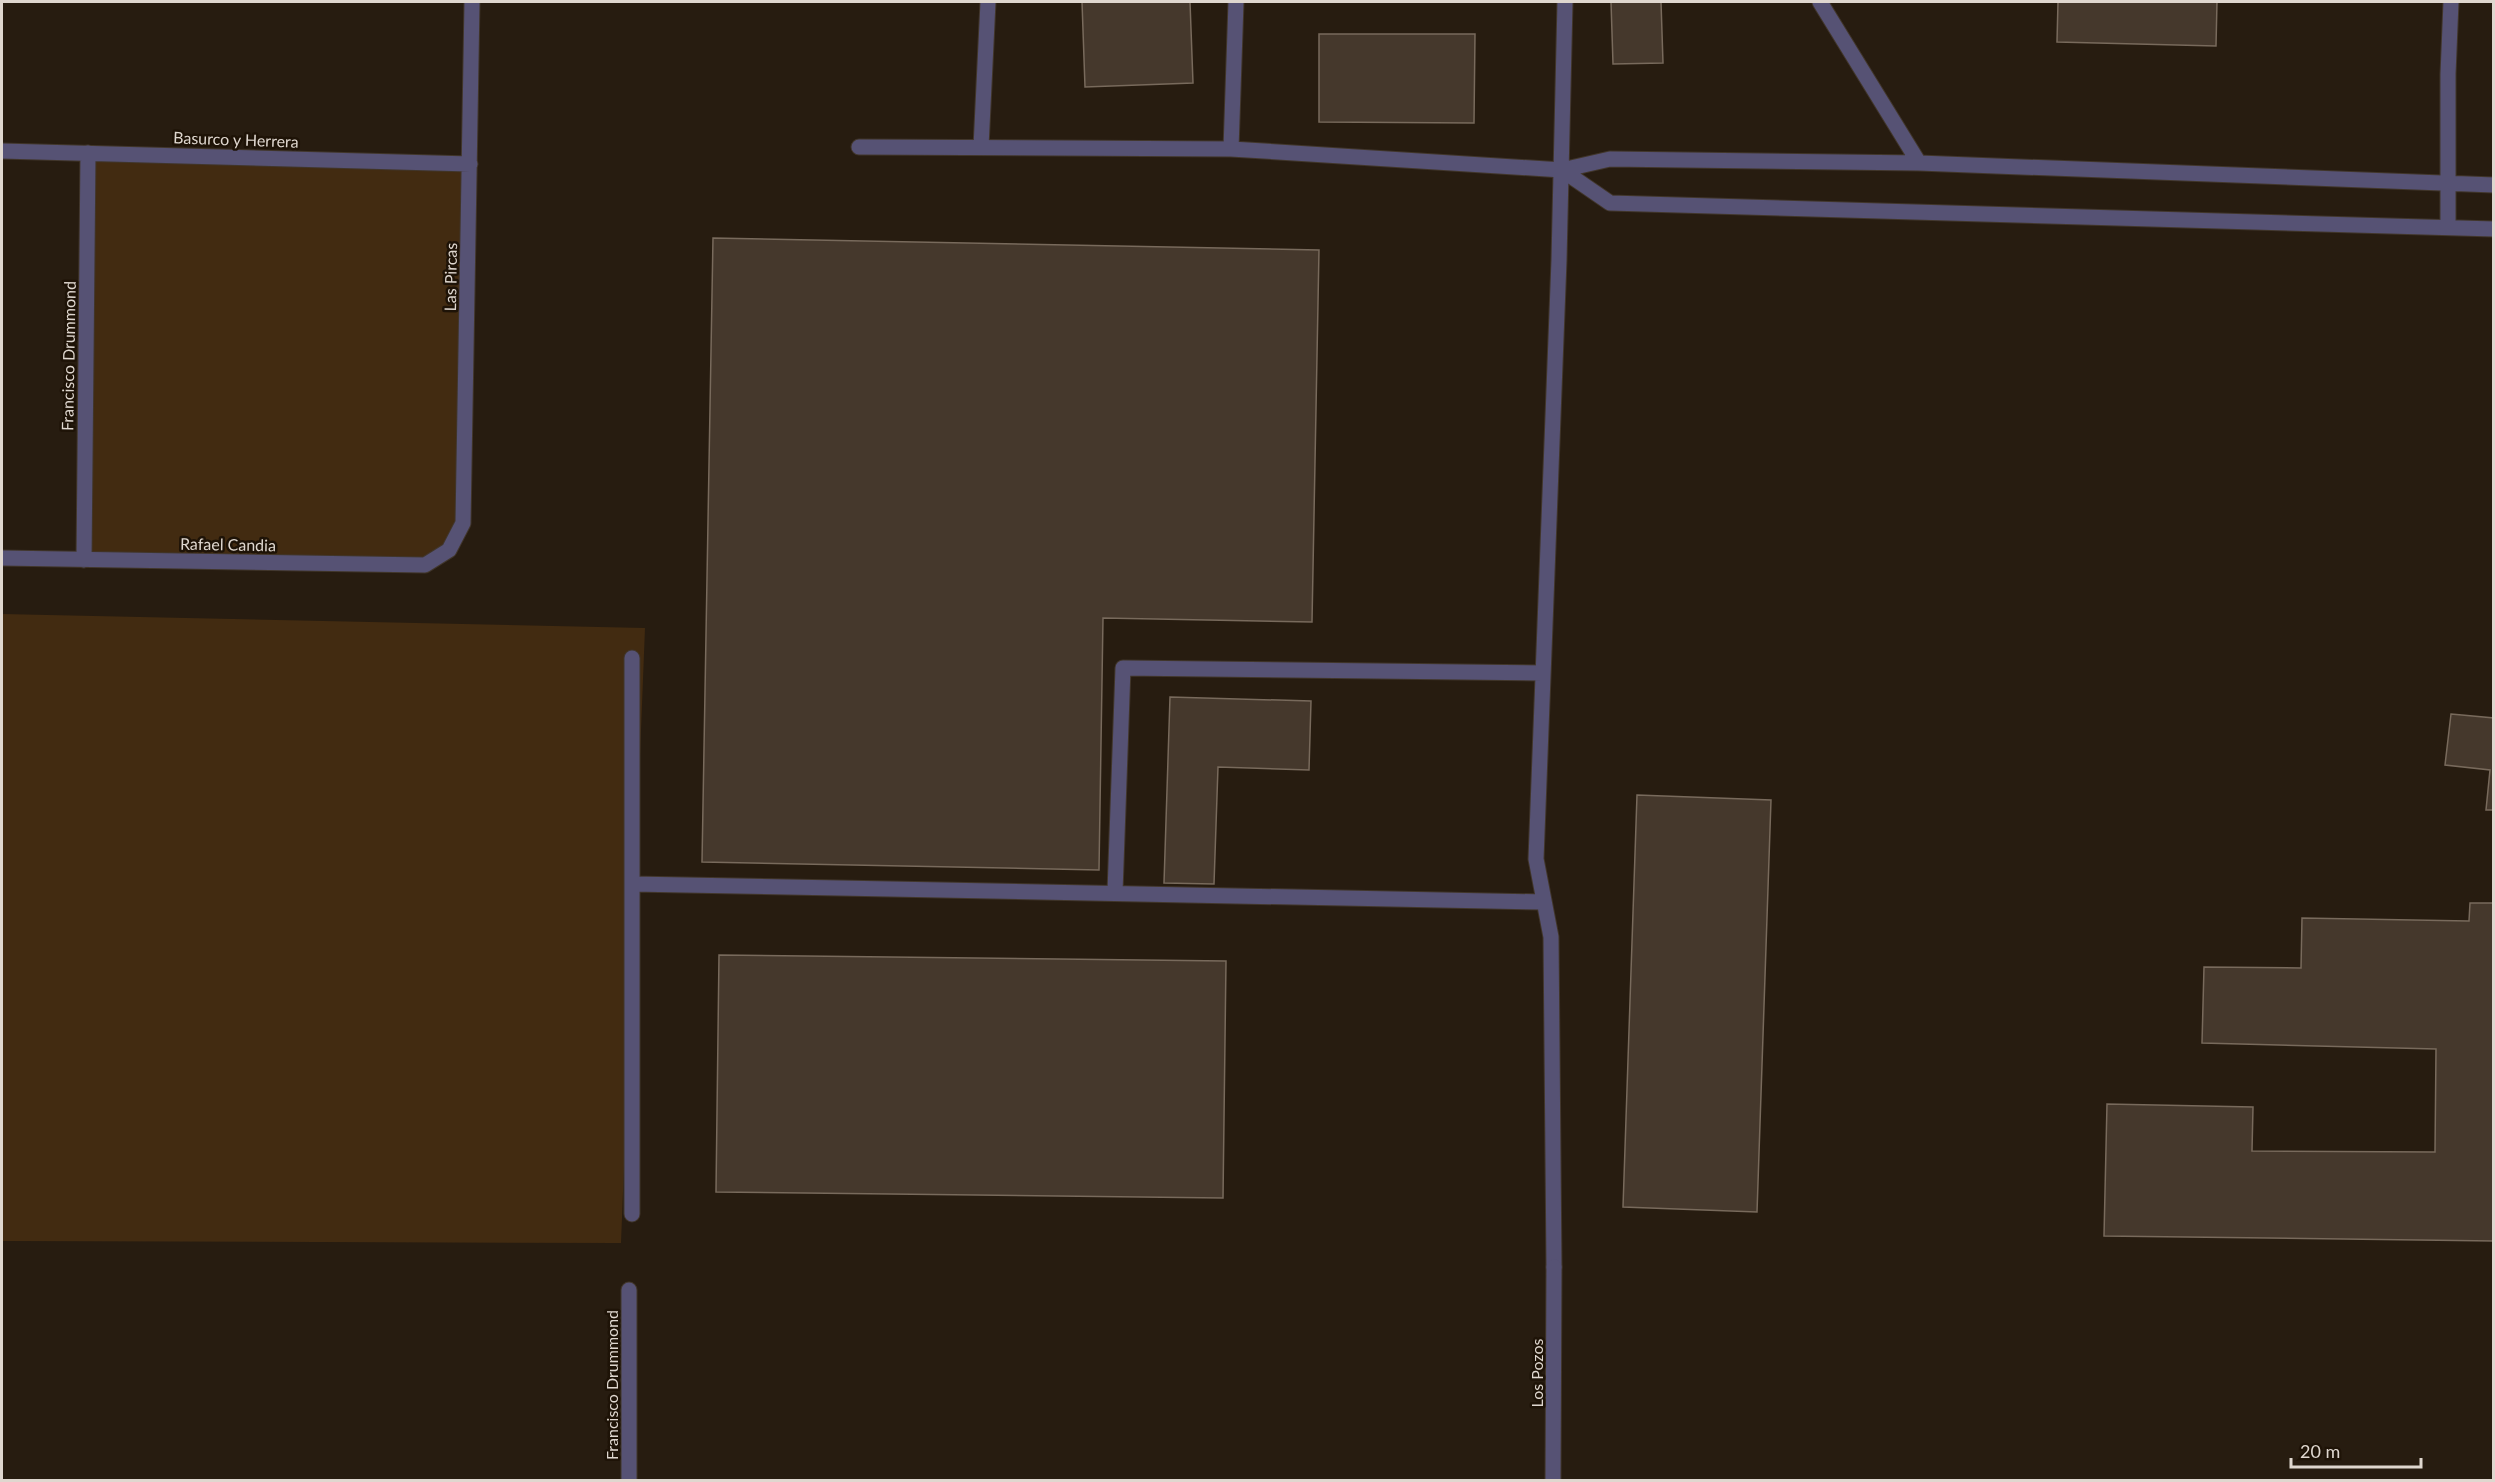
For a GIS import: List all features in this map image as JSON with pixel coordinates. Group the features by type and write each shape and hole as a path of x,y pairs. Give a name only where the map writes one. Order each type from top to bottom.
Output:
{"street":[{"name":"Las Pircas","path":"449,550 463,523 472,2"},
{"path":"981,147 988,2"},
{"path":"1231,149 1236,2"},
{"name":"Los Pozos","path":"1553,1480 1551,937 1536,859 1562,170 1565,2"},
{"path":"1820,2 1919,163"},
{"path":"2448,227 2451,2"},
{"path":"858,147 1231,149 1562,170 1610,159 1919,163 2493,185"},
{"name":"Basurco y Herrera","path":"2,151 470,164"},
{"name":"Francisco Drummond","path":"84,560 88,153"},
{"path":"1562,170 1610,203 2493,229"},
{"name":"Rafael Candia","path":"2,558 425,565 449,550"},
{"path":"632,1214 633,658"},
{"path":"1115,892 1123,668 1543,673"},
{"path":"633,884 1543,902"},
{"name":"Francisco Drummond","path":"629,1290 629,1480"}],"shaded area":[{"path":"88,153 468,159 463,523 425,565 84,560"},
{"path":"2,614 645,628 621,1243 2,1241"}],"building":[{"path":"1082,2 1190,2 1193,83 1085,87"},
{"path":"1611,2 1661,2 1663,63 1613,64"},
{"path":"2058,2 2217,2 2216,46 2057,42"},
{"path":"1319,34 1475,34 1474,123 1319,122"},
{"path":"713,238 1319,250 1312,622 1103,618 1099,870 702,862"},
{"path":"1170,697 1311,701 1309,770 1218,767 1214,884 1164,883"},
{"path":"2451,714 2494,718 2494,810 2486,810 2490,770 2445,765"},
{"path":"1637,795 1771,800 1757,1212 1623,1207"},
{"path":"2470,903 2494,903 2494,1241 2104,1236 2107,1104 2253,1107 2252,1151 2435,1152 2436,1049 2202,1043 2204,967 2301,968 2302,918 2469,921"},
{"path":"719,955 1226,961 1223,1198 716,1192"}]}
